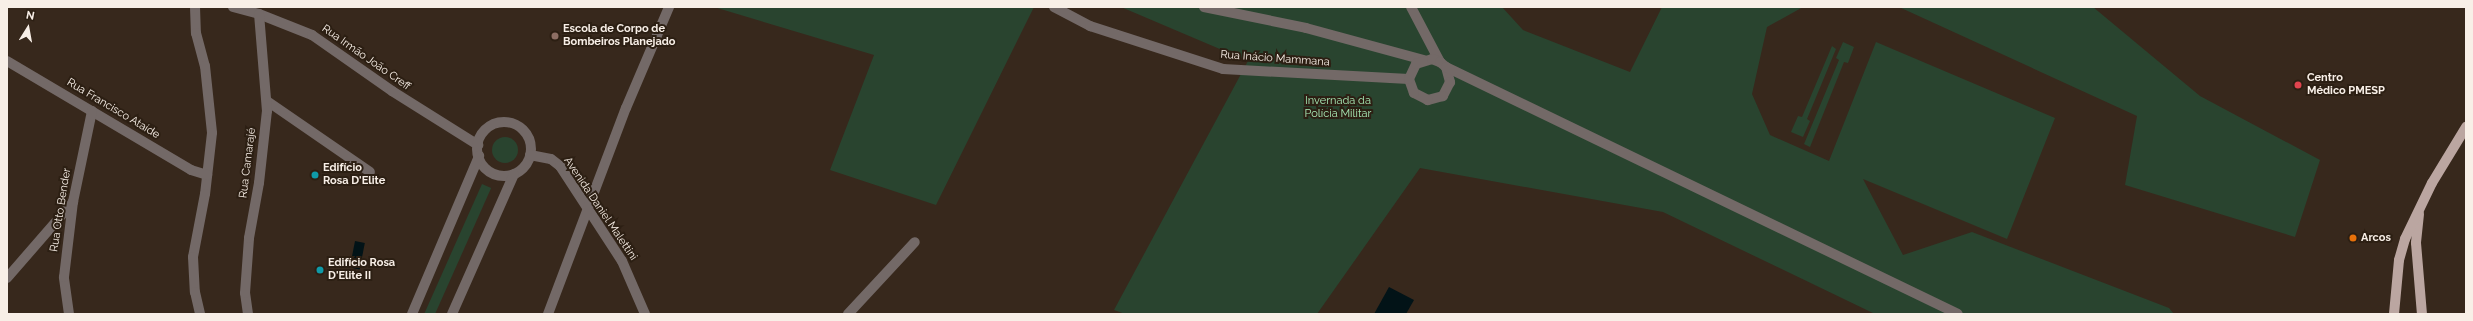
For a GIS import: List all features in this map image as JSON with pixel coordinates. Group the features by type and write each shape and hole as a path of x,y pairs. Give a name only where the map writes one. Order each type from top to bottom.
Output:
{"main road":[{"path":"2394,314 2403,246 2432,183 2466,127"},
{"path":"2420,210 2416,242 2422,314"}],"street":[{"path":"195,7 196,33 210,96 212,133 207,175 193,257 195,292 200,314"},
{"name":"Rua Irmão João Creff","path":"233,7 259,14 312,35 392,91 478,145"},
{"path":"548,314 626,108 669,7"},
{"name":"Rua Inácio Mammana","path":"1054,7 1090,26 1223,69 1409,79"},
{"path":"1204,7 1306,28 1443,65 1958,314"},
{"path":"1411,7 1443,65 1450,82 1448,90 1436,99 1428,100 1414,93 1409,79 1416,64 1424,60"},
{"name":"Rua Camarajé","path":"248,314 244,293 249,238 259,183 267,102 259,14"},
{"name":"Rua Francisco Ataíde","path":"8,62 192,170 207,175"},
{"path":"267,102 370,172"},
{"name":"Rua Otto Bender","path":"69,314 64,277 73,202 92,111"},
{"path":"452,314 514,174 526,165 530,155 530,140 526,133 513,124 506,122 491,126 485,131 478,145 479,156 486,169 492,173 500,175 514,174"},
{"name":"Avenida Daniel Malettini","path":"530,155 554,161 622,261 645,314"},
{"path":"412,314 479,156"},
{"path":"7,278 73,202"},
{"path":"848,314 915,242"}],"green space":[{"path":"714,7 1034,7 936,205 830,170 874,55"},
{"name":"Invernada da Polícia Militar","path":"1121,7 1502,7 1523,30 1630,72 1662,7 1803,7 1767,27 1752,94 1770,135 1829,161 1876,42 2055,118 2007,239 1863,179 1903,255 1972,232 2169,308 2174,314 1875,314 1663,212 1420,168 1317,314 1125,314 1114,310 1248,61"},
{"path":"1899,7 2093,7 2200,96 2320,160 2295,237 2125,185 2137,116"},
{"path":"1843,42 1854,47 1848,63 1844,62 1810,147 1804,144 1839,60 1836,58"},
{"path":"1832,46 1836,49 1807,119 1810,121 1803,137 1791,132 1798,116 1802,117"},
{"path":"505,137 514,141 518,150 514,159 505,163 496,159 492,150 496,141"},
{"path":"482,184 491,188 435,314 424,314"}],"shaded area":[{"path":"355,241 365,243 360,269 350,268"},
{"path":"1389,287 1414,300 1406,314 1374,314"}],"place":[{"name":"Escola de Corpo de Bombeiros Planejado","path":"555,36"},
{"name":"Centro Médico PMESP","path":"2298,85"},
{"name":"Edifício Rosa D'Elite","path":"315,175"},
{"name":"Arcos","path":"2353,238"},
{"name":"Edifício Rosa D'Elite II","path":"320,270"}]}
